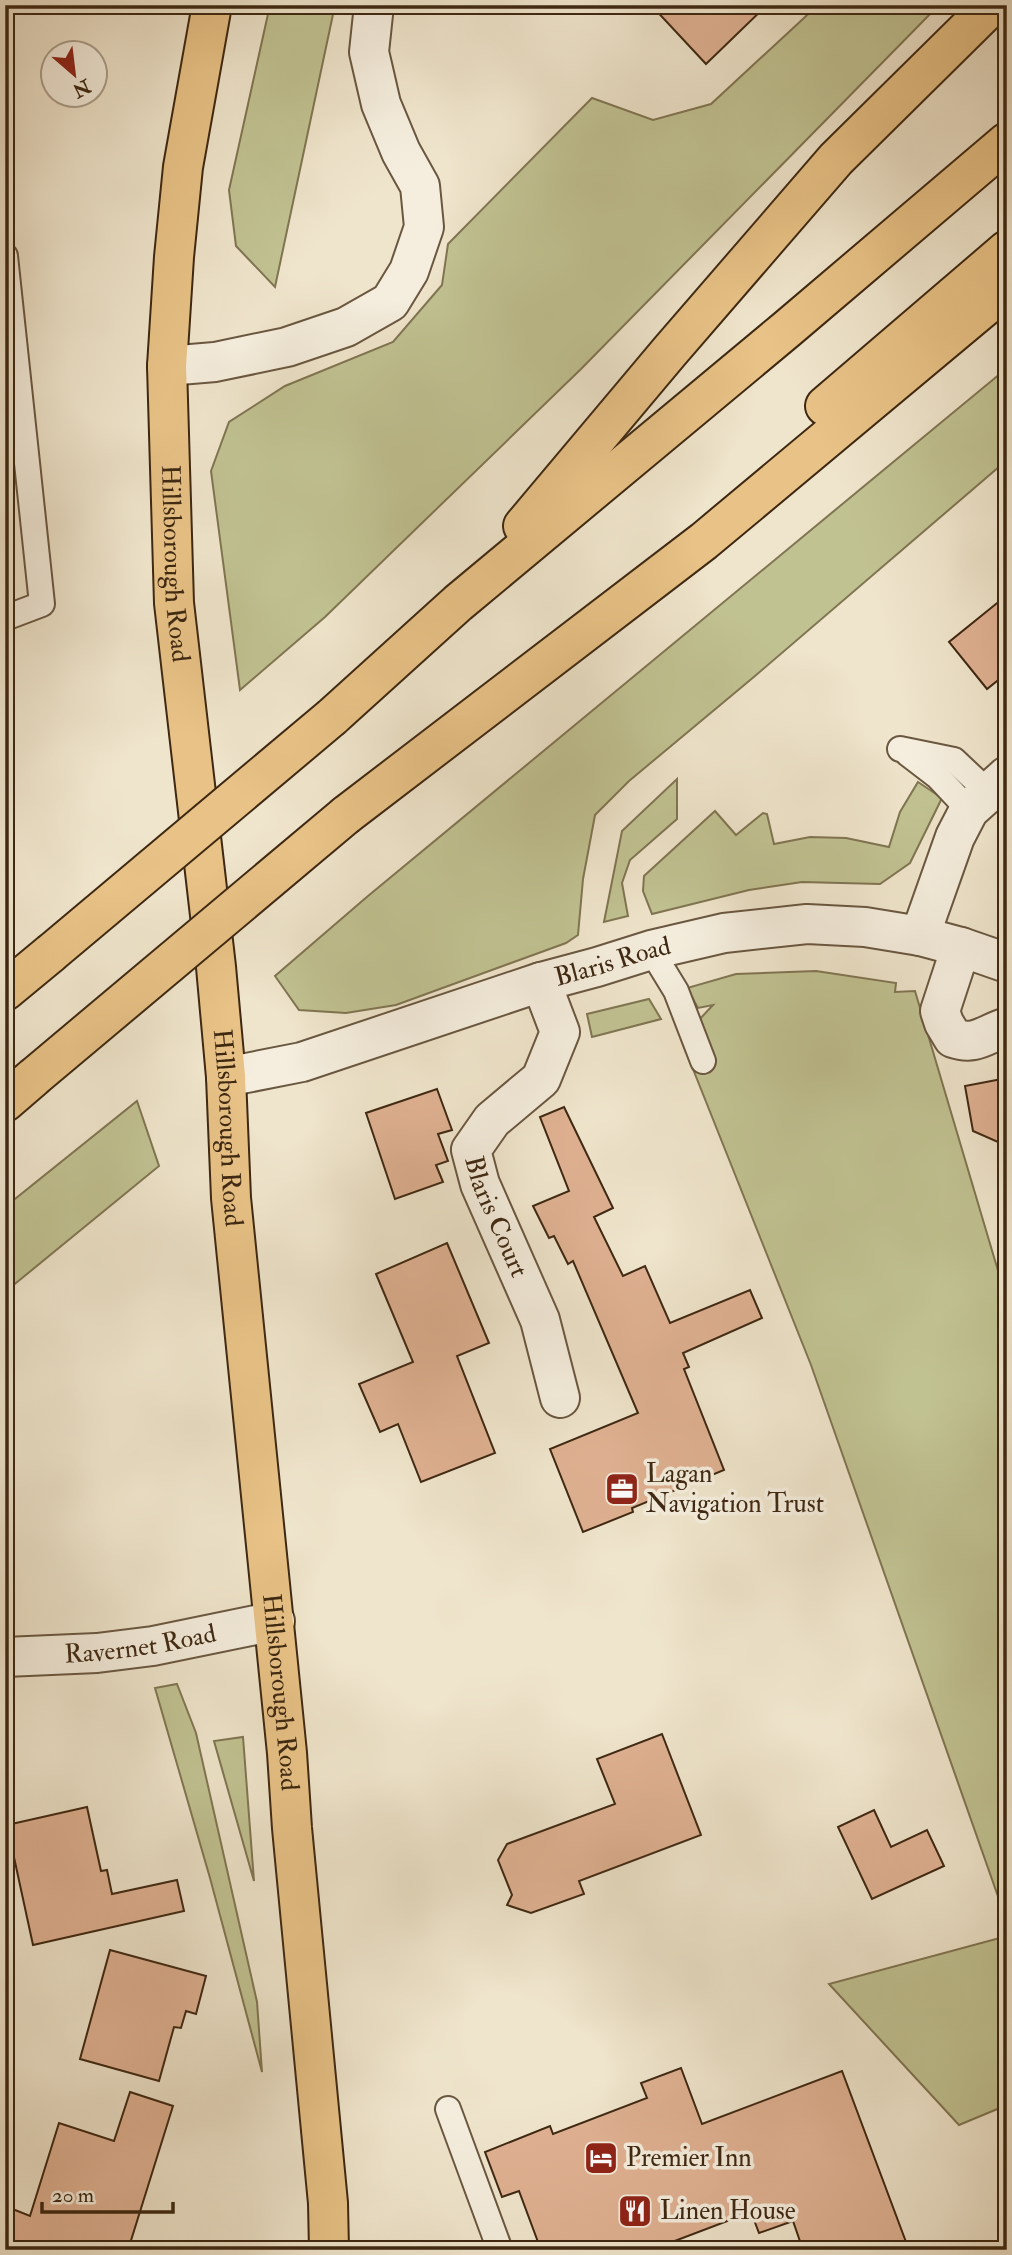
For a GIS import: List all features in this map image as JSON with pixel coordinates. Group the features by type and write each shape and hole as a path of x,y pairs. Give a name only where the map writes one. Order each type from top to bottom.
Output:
{"highway":[{"name":"Hillsborough Road","path":"212,5 183,167 167,366 174,603 216,967 226,1077 231,1198 275,1621 328,2203 329,2250"},
{"path":"458,603 836,159 992,5"},
{"path":"5,991 332,717 458,603 1007,142"},
{"path":"5,1102 379,788 1007,250"},
{"path":"379,788 704,541 1007,288"}],"street":[{"path":"167,366 215,362 287,347 346,327 390,302 409,271 424,227 420,186 401,152 381,104 369,52 374,5"},
{"path":"920,936 955,837 988,792"},
{"name":"Blaris Road","path":"226,1077 302,1062 541,982 651,950 724,933 807,924 865,927 920,936 1007,963"},
{"path":"961,947 940,1011 944,1023 953,1038 964,1041 982,1039 1007,1027"},
{"name":"Blaris Court","path":"541,982 560,1032 541,1079 492,1120 471,1150 480,1184 540,1320 560,1398"},
{"name":"Ravernet Road","path":"5,1657 97,1653 153,1646 275,1621"}],"lane":[{"path":"5,256 41,604 5,618"},
{"path":"651,950 676,991 703,1061"},
{"path":"448,2109 499,2250"}],"green space":[{"path":"270,5 335,5 275,287 236,246 229,190"},
{"path":"818,5 939,5 581,369 325,617 240,690 211,471 229,422 285,386 393,342 442,285 448,244 592,98 653,120 711,104"},
{"path":"1007,368 1007,460 629,781 595,815 583,879 578,935 566,943 396,1005 346,1013 299,1010 275,976 368,896"},
{"path":"677,779 677,819 630,860 622,883 628,916 604,922 622,831"},
{"path":"918,782 942,798 910,863 880,884 802,882 749,890 652,914 643,891 644,876 715,811 736,835 763,813 767,814 774,844 810,837 846,838 889,847 900,812"},
{"path":"816,971 896,983 895,992 915,991 1007,1301 1007,1922 811,1365 681,1039 713,1005 698,1008 687,988 736,974"},
{"path":"649,999 661,1019 592,1037 587,1014"},
{"path":"137,1101 159,1166 5,1292 5,1207"},
{"path":"177,1684 196,1733 257,2002 262,2072 155,1688"},
{"path":"243,1737 254,1881 214,1741"},
{"path":"1007,1936 1007,2105 959,2125 829,1984"}],"building":[{"path":"651,5 767,5 706,64"},
{"path":"1007,595 1007,673 987,689 949,642"},
{"path":"1007,1078 1007,1146 973,1131 965,1086"},
{"path":"437,1089 452,1130 438,1134 448,1161 436,1165 443,1182 395,1199 366,1113"},
{"path":"564,1107 613,1208 594,1217 623,1276 645,1266 670,1323 750,1290 762,1318 683,1353 689,1367 684,1369 724,1470 632,1508 633,1512 583,1532 550,1449 638,1413 573,1261 568,1264 554,1236 549,1238 533,1206 569,1191 540,1117"},
{"path":"447,1243 489,1343 457,1356 495,1453 421,1482 398,1424 380,1432 359,1384 413,1362 376,1274"},
{"path":"662,1734 701,1835 579,1881 584,1894 531,1913 507,1905 512,1895 498,1860 507,1844 615,1804 597,1759"},
{"path":"87,1807 101,1871 107,1870 112,1894 177,1880 184,1911 33,1945 7,1825"},
{"path":"874,1810 891,1847 927,1830 944,1866 872,1899 838,1827"},
{"path":"110,1950 206,1976 196,2014 186,2011 181,2028 174,2027 159,2081 80,2059"},
{"name":"Premier Inn","path":"681,2068 702,2124 842,2071 909,2250 803,2250 793,2221 759,2233 751,2212 651,2250 541,2250 519,2191 502,2197 485,2152 550,2126 553,2134 647,2098 641,2083"},
{"path":"130,2092 173,2106 128,2250 5,2250 5,2206 30,2216 59,2123 114,2141"}],"place":[{"name":"Lagan Navigation Trust","path":"622,1489"},
{"name":"Premier Inn","path":"601,2158"},
{"name":"Linen House","path":"635,2211"}]}
